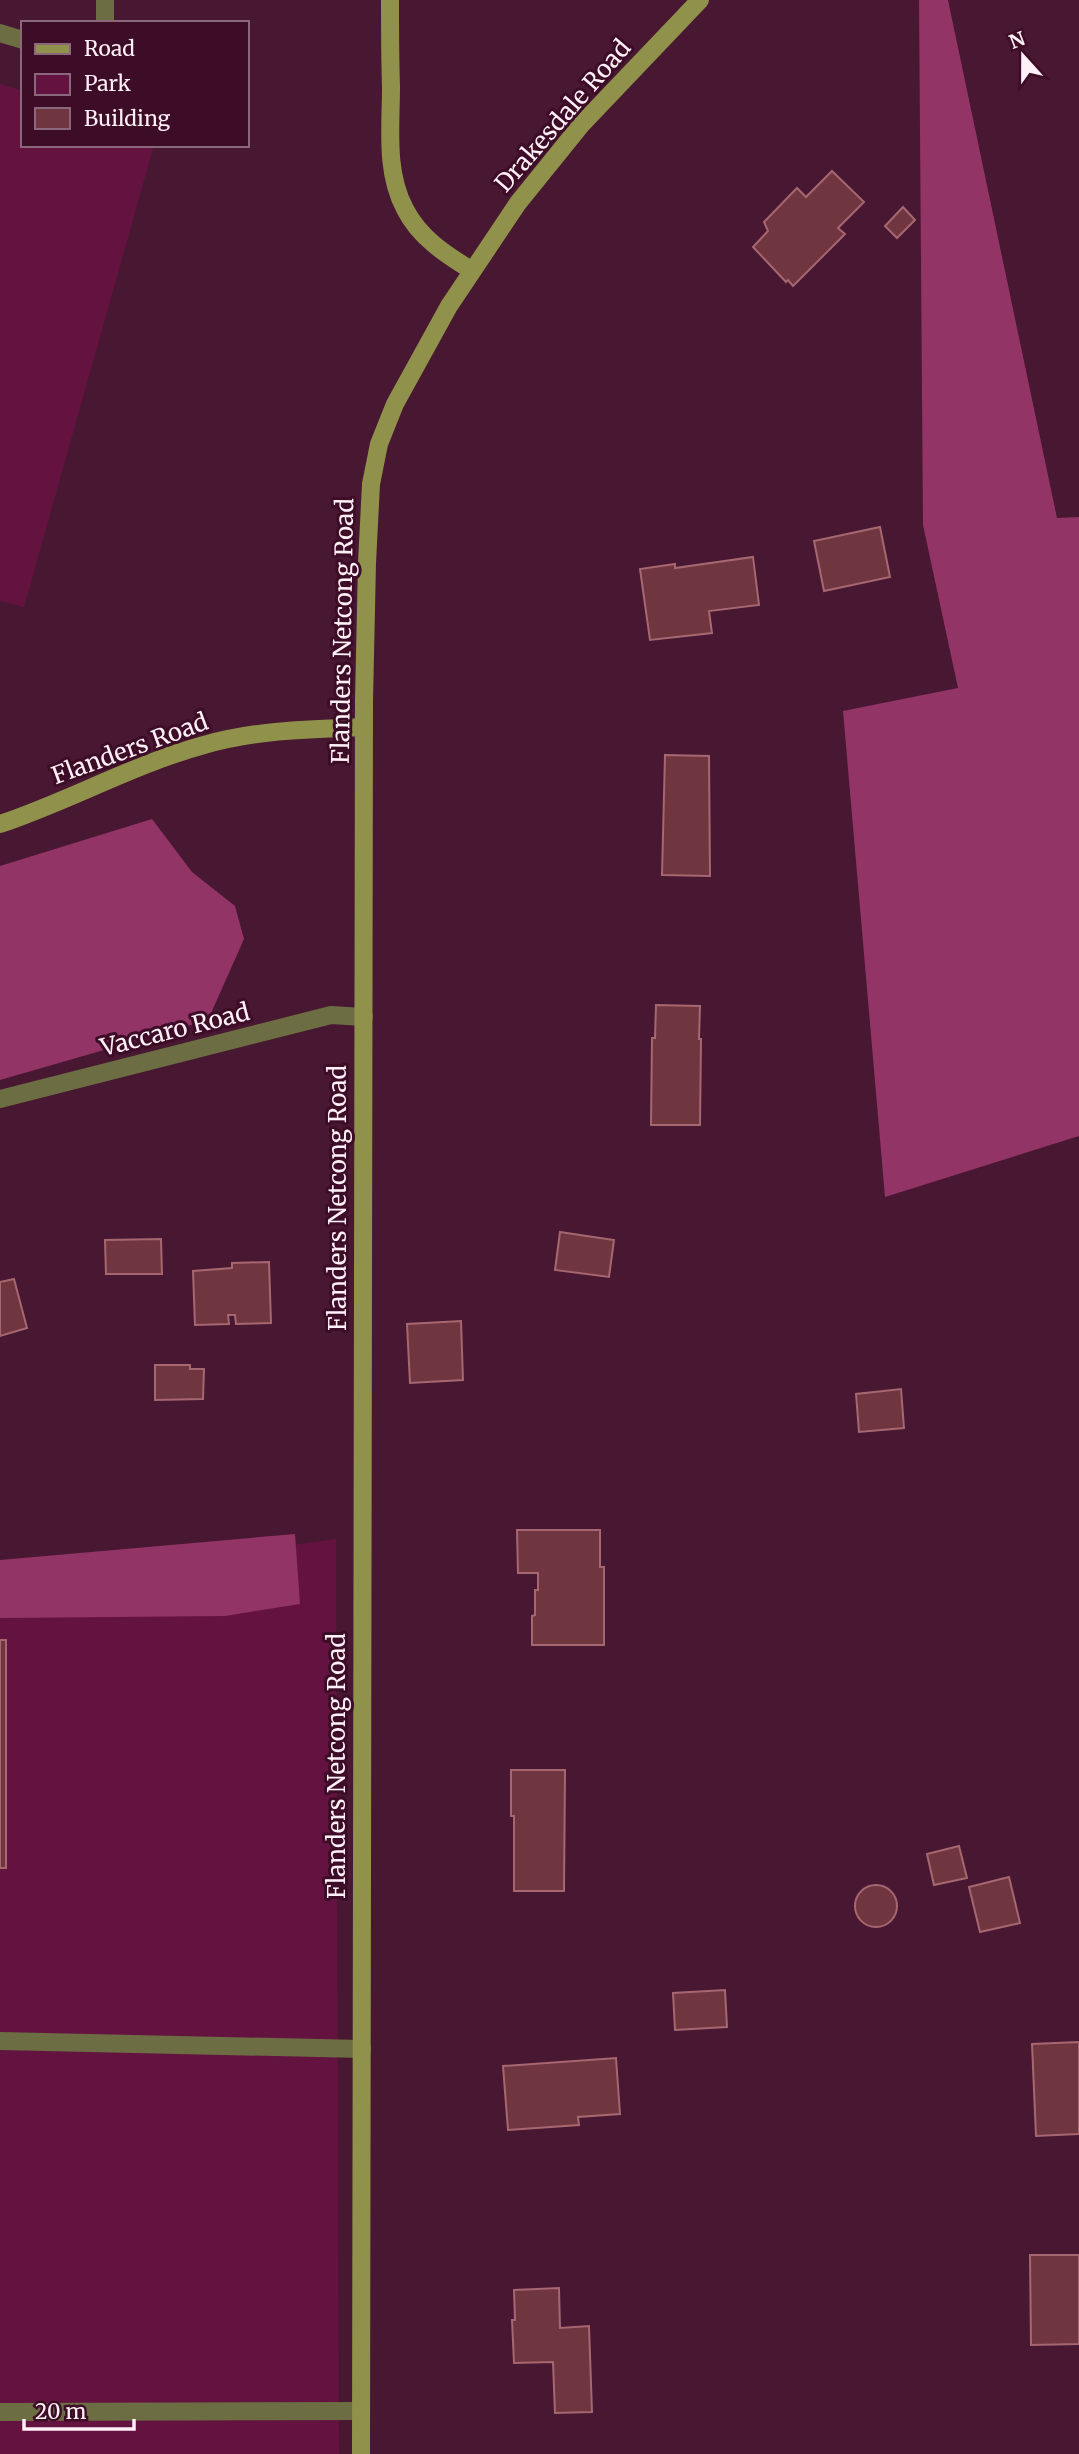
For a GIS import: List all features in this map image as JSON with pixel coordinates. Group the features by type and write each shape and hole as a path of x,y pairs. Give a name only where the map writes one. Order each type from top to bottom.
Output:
{"main road":[{"path":"390,0 391,157 397,188 405,209 429,240 441,253 471,270"},
{"name":"Drakesdale Road","path":"471,270 562,147 621,81 700,0"},
{"name":"Flanders Netcong Road","path":"361,2454 363,1017 367,563 373,464 386,423 471,270"},
{"name":"Flanders Road","path":"0,824 166,757 207,744 278,732 364,727"}],"street":[{"path":"105,21 106,0"},
{"path":"0,33 21,39"},
{"name":"Vaccaro Road","path":"0,1099 331,1015 363,1017"},
{"path":"0,2042 362,2049"},
{"path":"0,2412 361,2410"}],"green space":[{"path":"0,84 21,90 21,147 153,147 24,607 0,601"},
{"path":"336,1539 339,2454 0,2454 0,1586"}],"shaded area":[{"path":"919,0 948,0 1057,518 1079,517 1079,1136 885,1197 843,711 958,688 923,525"},
{"path":"152,819 192,872 235,906 244,939 208,1020 0,1080 0,866"},
{"path":"295,1534 300,1604 225,1616 0,1618 0,1560"}],"building":[{"path":"832,171 864,202 838,228 845,234 793,286 753,247 768,231 764,222 797,188 806,197"},
{"path":"903,207 915,220 897,238 885,226"},
{"path":"880,527 890,577 824,591 814,541"},
{"path":"753,557 759,605 709,611 712,633 650,640 640,569 675,564 675,568"},
{"path":"665,755 709,756 710,876 662,875"},
{"path":"656,1005 700,1006 700,1125 651,1125 652,1038 655,1038"},
{"path":"560,1232 614,1240 609,1277 555,1270"},
{"path":"161,1239 162,1274 106,1274 105,1240"},
{"path":"269,1262 271,1323 236,1324 235,1315 228,1315 229,1324 195,1325 193,1271 232,1268 232,1263"},
{"path":"14,1279 27,1328 0,1336 0,1282"},
{"path":"461,1321 463,1380 410,1383 407,1324"},
{"path":"155,1365 190,1365 190,1369 204,1369 203,1399 155,1400"},
{"path":"901,1389 904,1428 859,1432 856,1394"},
{"path":"517,1530 600,1530 600,1567 604,1567 604,1645 532,1645 532,1616 535,1615 538,1573 518,1573"},
{"path":"0,1640 6,1640 6,1868 0,1868"},
{"path":"511,1770 565,1770 564,1891 514,1891"},
{"path":"959,1846 967,1878 934,1885 927,1854"},
{"path":"1009,1877 1020,1923 980,1932 969,1887"},
{"path":"876,1885 891,1891 897,1906 891,1921 876,1927 861,1921 855,1906 861,1891"},
{"path":"725,1990 727,2027 675,2030 673,1993"},
{"path":"1079,2042 1079,2134 1036,2136 1032,2044"},
{"path":"616,2058 620,2114 578,2117 579,2125 508,2130 503,2066"},
{"path":"1030,2255 1079,2255 1079,2344 1031,2345"},
{"path":"559,2288 560,2328 589,2326 592,2412 555,2413 553,2362 514,2363 514,2290"}]}
